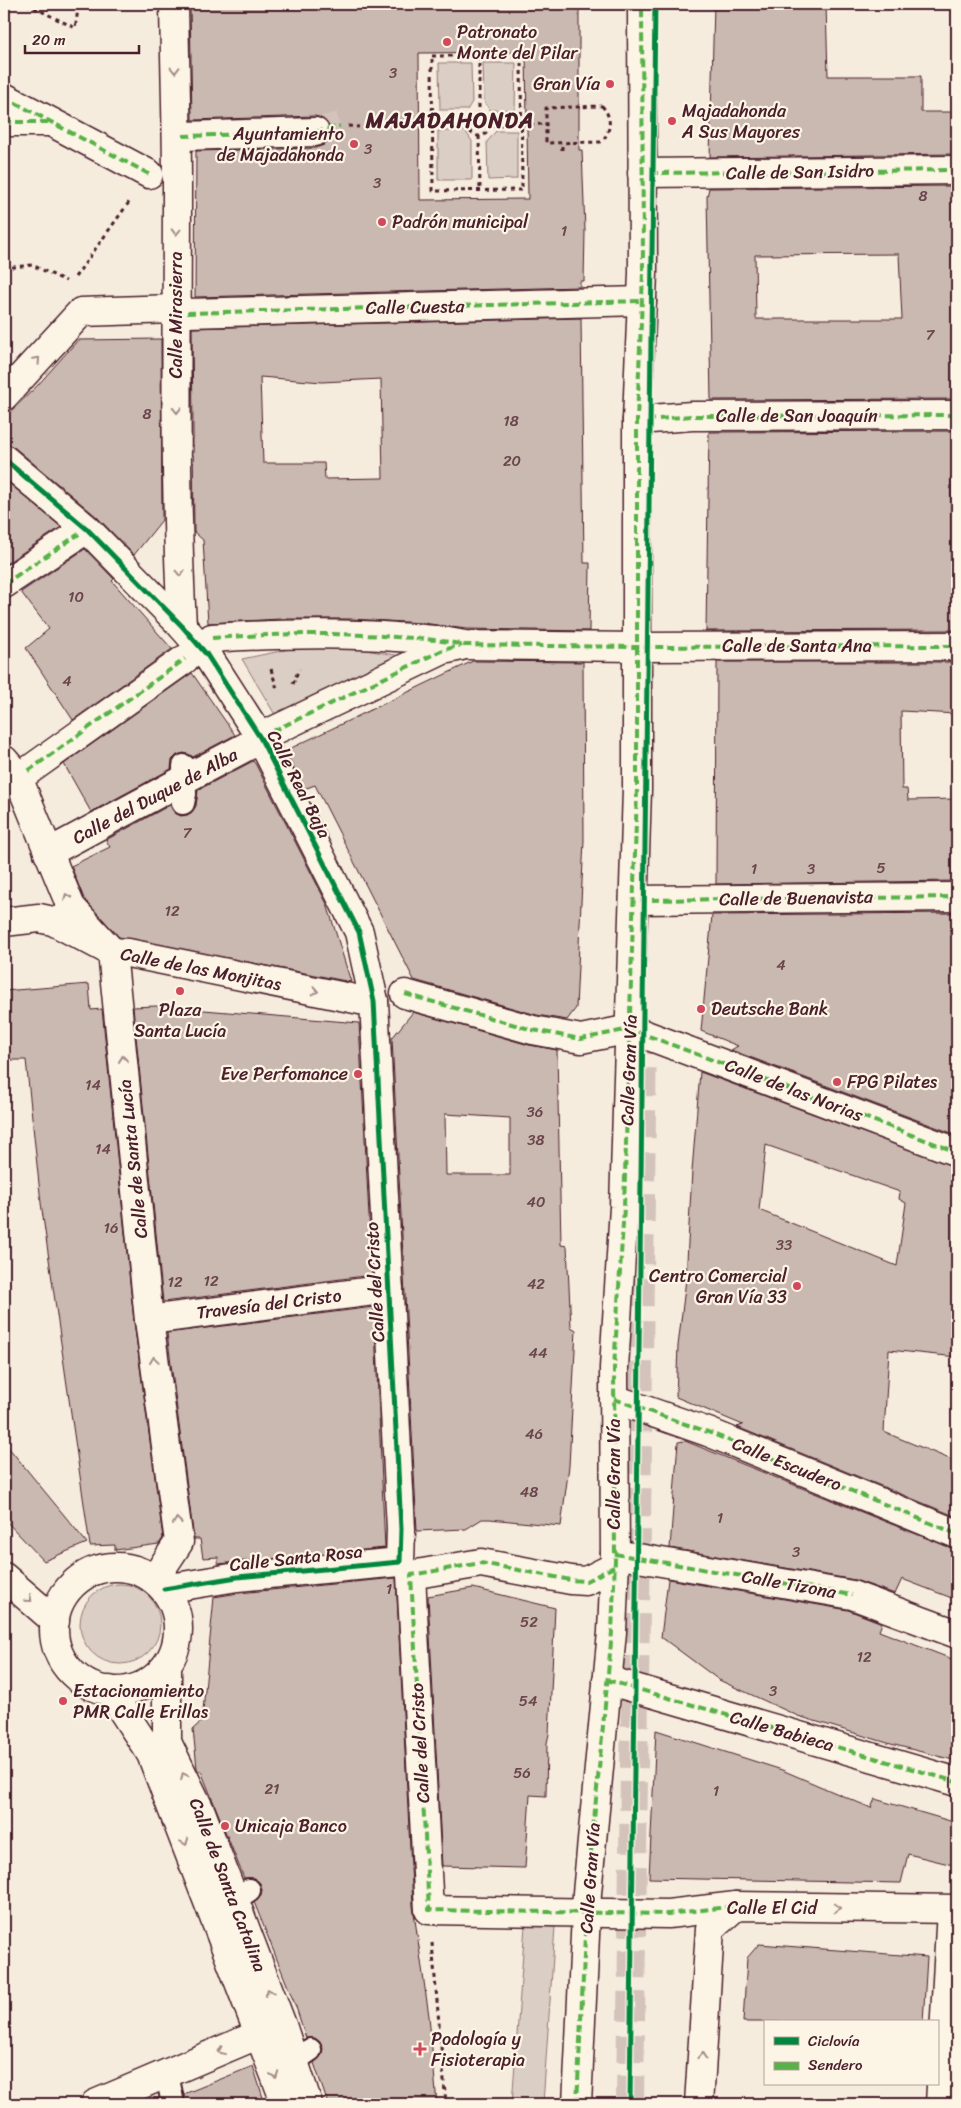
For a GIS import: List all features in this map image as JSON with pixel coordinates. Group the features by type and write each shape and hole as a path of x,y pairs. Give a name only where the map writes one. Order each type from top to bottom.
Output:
{"street":[{"name":"Calle Mirasierra","path":"174,4 181,311 179,572 182,626"},
{"name":"Calle Gran Vía","path":"577,2104 587,1888 612,1632 614,1399 624,1207 637,789 637,420 642,301 642,4"},
{"path":"4,97 149,174"},
{"path":"4,122 53,122"},
{"path":"184,136 315,132"},
{"name":"Calle de San Isidro","path":"642,173 957,170"},
{"name":"Calle Cuesta","path":"4,396 81,312 642,301"},
{"name":"Calle de San Joaquín","path":"637,420 692,416 957,415"},
{"name":"Calle Real Baja","path":"4,458 87,529 182,626 202,647 268,735 359,932 374,1001"},
{"path":"4,584 79,534"},
{"name":"Calle del Duque de Alba","path":"212,638 345,633 444,640 464,645 638,647"},
{"name":"Calle del Duque de Alba","path":"48,853 180,780 268,735 442,650 464,645"},
{"name":"Calle de Santa Ana","path":"638,647 957,646"},
{"path":"112,952 71,907 17,775 16,765 185,659"},
{"name":"Calle de Buenavista","path":"634,900 957,897"},
{"name":"Calle de las Monjitas","path":"4,922 40,918 53,921 112,952 360,1000 374,1001"},
{"name":"Calle de Santa Lucía","path":"112,952 149,1320 179,1542 159,1584"},
{"path":"405,994 533,1030 582,1039 630,1030"},
{"name":"Calle del Cristo","path":"374,1001 401,1529 406,1569 429,1910"},
{"name":"Calle de las Norias","path":"630,1030 957,1152"},
{"name":"Travesía del Cristo","path":"149,1320 389,1289"},
{"name":"Calle Escudero","path":"614,1399 708,1432 957,1534"},
{"name":"Calle Santa Rosa","path":"159,1584 237,1577 406,1569 481,1563 586,1581 614,1560"},
{"name":"Calle Tizona","path":"614,1560 852,1595 957,1634"},
{"path":"120,1567 138,1570 159,1584 175,1607 179,1626 176,1646 167,1664 156,1677 142,1686 125,1690 109,1690 92,1686 78,1677 66,1665 54,1636 54,1621 60,1604 69,1588 83,1576 101,1568 120,1567"},
{"path":"4,1577 54,1621"},
{"name":"Calle de Santa Catalina","path":"167,1664 167,1742 242,1895 286,2104"},
{"name":"Calle Babieca","path":"608,1680 957,1782"},
{"name":"Calle de Santa Catalina","path":"109,1690 151,1754 271,2030 302,2056 308,2104"},
{"path":"700,2104 710,1929 736,1906"},
{"name":"Calle El Cid","path":"429,1910 668,1914 736,1906 954,1910"},
{"path":"940,2104 954,1910"},
{"path":"95,2104 169,2087 271,2030"}],"path":[{"path":"28,4 75,28 79,4"},
{"path":"432,56 521,56 522,190 433,191 432,125 432,56"},
{"path":"479,56 479,114"},
{"path":"602,106 610,123 608,133 601,142 546,143 546,124 546,108 602,106"},
{"path":"479,114 486,116 490,125 486,134 479,136 470,132 468,125 472,116 479,114"},
{"path":"490,125 546,124"},
{"path":"419,126 468,125"},
{"path":"479,136 480,190"},
{"path":"562,142 562,150"},
{"path":"4,268 32,266 71,284 149,174"},
{"path":"260,635 281,699"},
{"path":"290,691 300,666"},
{"path":"429,1910 446,2104"}],"shaded area":[{"path":"439,63 471,63 472,102 467,110 440,110"},
{"path":"483,63 516,63 515,110 490,110 484,101"},
{"path":"438,131 465,131 472,141 472,180 438,180"},
{"path":"496,131 517,131 517,179 488,180 487,142"},
{"path":"336,645 413,658 277,718 242,659 290,649"},
{"path":"120,1584 135,1587 148,1596 157,1609 160,1624 157,1639 148,1652 135,1661 120,1664 105,1661 92,1652 83,1639 80,1624 83,1609 92,1596 105,1587"},
{"path":"525,1925 555,1927 543,2104 512,2104"}],"building":[{"path":"190,4 579,4 579,150 582,150 585,231 584,281 580,281 580,287 195,297 196,151 315,148 324,145 331,132 328,123 322,118 315,116 192,120","holes":["526,52 528,199 420,200 419,53"]},
{"path":"714,4 826,4 828,76 921,76 921,112 957,112 957,154 710,157"},
{"path":"957,186 957,399 711,400 707,197 709,188","holes":["899,254 902,319 756,319 755,255"]},
{"path":"581,318 584,563 590,563 589,631 466,629 423,623 350,619 280,619 208,623 203,540 194,532 192,328","holes":["260,377 322,382 381,379 383,478 325,479 324,463 263,463"]},
{"path":"161,339 162,520 134,555 97,517 14,447 4,444 4,418 37,386 78,340"},
{"path":"957,431 957,477 951,477 951,574 957,574 957,630 706,631 709,432"},
{"path":"4,479 61,527 4,565"},
{"path":"85,549 114,579 112,581 172,649 73,720 26,648 49,629 21,592"},
{"path":"473,661 583,662 584,840 576,1008 567,1020 537,1015 414,980 315,785 304,789 285,751"},
{"path":"717,662 957,662 957,714 901,711 902,789 907,789 908,800 957,799 957,881 716,884"},
{"path":"192,673 235,735 193,757 184,753 177,755 172,760 171,769 91,812 64,764"},
{"path":"253,761 327,904 351,982 119,937 84,899 71,866 110,847 106,840 170,805 175,813 181,816 187,815 196,806 198,790"},
{"path":"957,913 957,1135 731,1050 738,1046 701,1031 712,915"},
{"path":"89,984 91,1010 102,1009 134,1322 163,1538 159,1544 115,1550 115,1545 90,1546 41,1203 26,1060 4,1060 4,991"},
{"path":"156,1006 359,1023 372,1275 163,1302 133,1007"},
{"path":"413,1012 529,1045 557,1050 561,1245 567,1246 571,1327 576,1330 569,1466 561,1526 482,1519 466,1529 417,1531 392,1038","holes":["445,1114 510,1118 510,1175 446,1175"]},
{"path":"700,1072 957,1167 957,1357 889,1350 884,1432 957,1462 957,1517 737,1427 743,1425 676,1397 678,1346 686,1279","holes":["766,1145 900,1192 899,1199 906,1203 897,1266 759,1210"]},
{"path":"374,1307 385,1548 218,1564 218,1557 203,1558 200,1539 194,1539 167,1333"},
{"path":"685,1441 957,1549 957,1600 902,1579 895,1594 855,1580 670,1548 678,1442"},
{"path":"4,1442 87,1543 44,1561 4,1519"},
{"path":"396,1578 413,1906 429,2016 437,2104 328,2104 314,2063 322,2055 323,2048 321,2043 315,2038 306,2038 296,2007 254,1902 261,1895 260,1883 254,1878 244,1878 201,1771 198,1771 193,1729 202,1721 214,1597"},
{"path":"668,1579 848,1610 882,1623 879,1631 957,1661 957,1761 891,1744 798,1716 719,1680 661,1637"},
{"path":"473,1588 555,1608 547,1743 546,1796 530,1795 525,1868 442,1866 428,1596"},
{"path":"656,1730 782,1770 871,1808 875,1799 957,1823 957,1866 908,1854 901,1883 649,1878"},
{"path":"759,1944 927,1957 923,2020 764,2020 764,2022 743,2022 747,1958"},
{"path":"253,2066 265,2104 184,2104 184,2094"}],"tunnel":[{"path":"315,132 340,126"},
{"path":"630,2104 643,1028"}],"marked path":[{"path":"577,2104 587,1893 612,1632 615,1560 614,1368 624,1207 637,789 637,420 643,273 642,4"},
{"path":"4,97 149,174"},
{"path":"4,122 51,122"},
{"path":"183,136 315,132 340,126"},
{"path":"650,173 957,170"},
{"path":"187,313 642,301"},
{"path":"647,420 692,416 957,415"},
{"path":"4,584 79,534"},
{"path":"212,638 327,634 373,635 464,645 638,647 957,646"},
{"path":"273,731 443,650 462,645"},
{"path":"28,771 185,659"},
{"path":"640,900 957,897"},
{"path":"405,994 533,1030 581,1039 630,1029 957,1152"},
{"path":"614,1399 708,1432 957,1534"},
{"path":"615,1554 852,1595"},
{"path":"614,1567 586,1581 571,1580 481,1563 411,1575 429,1910 668,1914 736,1906"},
{"path":"607,1680 957,1782"}],"cycle path":[{"path":"630,2104 655,4"},
{"path":"4,459 87,529 182,626 207,655 261,739 359,932 374,1001 401,1529 400,1562 237,1577 164,1589"}],"place":[{"name":"Patronato Monte del Pilar","path":"447,42"},
{"name":"Gran Vía","path":"610,84"},
{"name":"Majadahonda A Sus Mayores","path":"672,121"},
{"name":"Ayuntamiento de Majadahonda","path":"354,144"},
{"name":"Padrón municipal","path":"382,222"},
{"name":"Plaza Santa Lucía","path":"180,991"},
{"name":"Deutsche Bank","path":"701,1009"},
{"name":"Eve Perfomance","path":"358,1074"},
{"name":"FPG Pilates","path":"837,1082"},
{"name":"Centro Comercial Gran Vía 33","path":"797,1286"},
{"name":"Estacionamiento PMR Calle Erillas","path":"63,1701"},
{"name":"Unicaja Banco","path":"225,1826"},
{"name":"Podología y Fisioterapia","path":"420,2049"}],"district":[{"name":"MAJADAHONDA","path":"450,120"}]}
